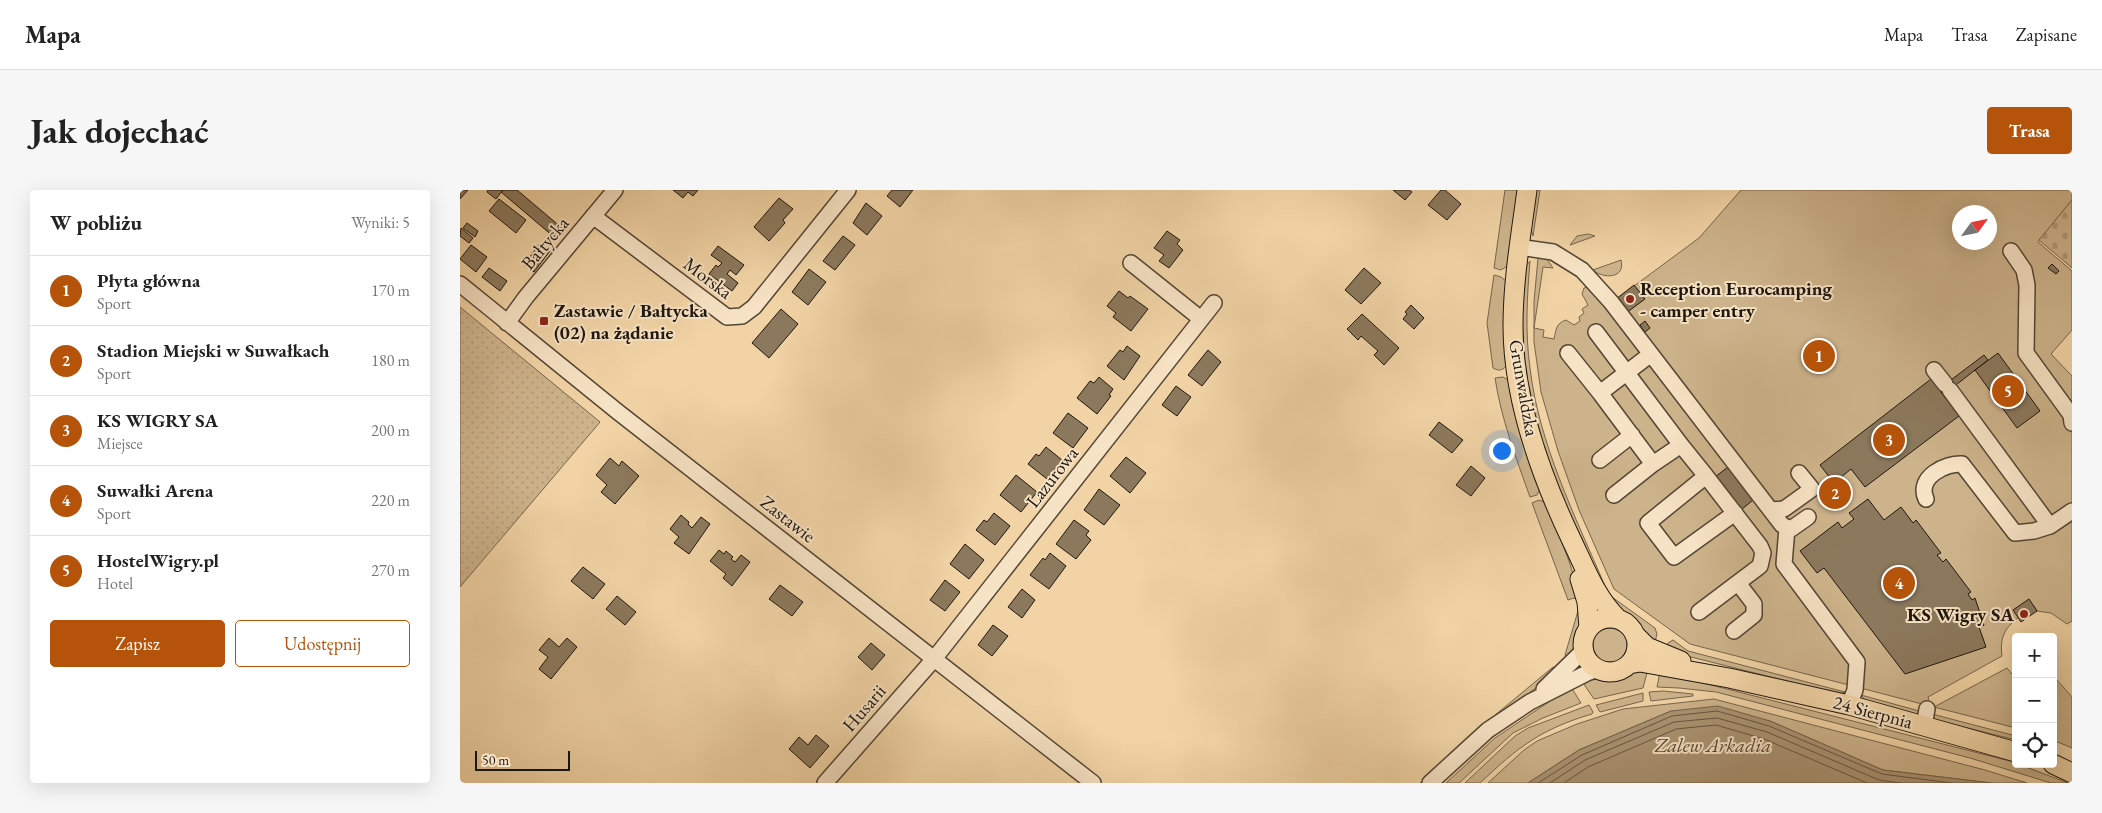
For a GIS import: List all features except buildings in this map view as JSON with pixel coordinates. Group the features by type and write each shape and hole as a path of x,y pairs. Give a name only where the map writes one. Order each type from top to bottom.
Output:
{"main road":[{"name":"Grunwaldzka","path":"1528,190 1519,247 1513,328 1521,397 1534,445 1563,522 1587,602 1589,628"},
{"name":"Grunwaldzka","path":"1563,522 1599,597 1607,609 1618,619"},
{"path":"1601,619 1618,619 1626,623 1636,636 1636,653 1629,664 1619,671 1610,672 1598,669 1588,661 1584,650 1584,637 1589,628 1601,619"},
{"name":"24 Sierpnia","path":"1636,636 1647,647 1658,652 1730,678"},
{"name":"24 Sierpnia","path":"1629,664 1640,662 1730,678 1849,705 1925,717 2012,750"},
{"path":"2057,766 2072,773"}],"street":[{"name":"Bałtycka","path":"507,323 526,297 615,190"},
{"name":"Morska","path":"593,216 727,317 742,316 754,307 848,190"},
{"path":"1519,247 1554,252 1582,270 1611,302 1771,510 1787,528 1792,529 1808,517"},
{"path":"2011,251 2024,270 2027,285 2026,353 2071,415 2072,423"},
{"path":"1131,264 1201,319"},
{"name":"Zastawie","path":"460,284 507,323 1093,783"},
{"name":"Lazurowa","path":"934,659 1214,303"},
{"path":"1596,332 1760,546 1763,553 1760,566 1699,612"},
{"path":"1568,353 1653,464"},
{"path":"1600,393 1651,354"},
{"path":"1934,370 2050,526"},
{"path":"1600,460 1632,435"},
{"path":"1614,495 1653,464 1681,445"},
{"path":"1926,498 1924,494 1928,478 1941,467 1962,464 2015,533 2034,532 2050,526 2072,511"},
{"path":"1771,510 1784,510 1812,488 1799,473"},
{"path":"1706,476 1648,523 1674,557 1735,513"},
{"path":"1787,528 1784,564 1857,662 1855,690 1849,705"},
{"path":"1734,631 1754,615 1754,604 1738,583"},
{"path":"1530,702 1584,650"},
{"name":"Husarii","path":"825,783 934,659"},
{"path":"1430,783 1488,730 1530,702 1586,673 1598,669"}],"green space":[{"path":"1505,190 1519,190 1509,265 1501,270 1494,268"},
{"path":"1535,190 1540,190 1533,236 1530,226"},
{"path":"1741,190 2072,190 2072,200 2038,242 2072,271 2072,330 2051,354 2072,376 2072,621 2067,624 2051,613 2037,611 2034,606 2014,621 2005,632 2001,646 2002,656 1928,697 1929,700 1926,705 1690,644 1614,589 1579,510 1558,451 1541,392 1534,342 1534,328 1544,330 1543,337 1554,339 1560,323 1566,320 1574,325 1580,321 1579,317 1584,313 1582,309 1588,305 1582,294 1584,288 1588,287 1607,306 1699,238"},
{"path":"2072,200 2072,268 2039,240"},
{"path":"1588,234 1595,236 1570,245 1577,236"},
{"path":"1538,258 1547,259 1553,268 1543,267 1534,328"},
{"path":"1621,260 1622,266 1620,271 1613,276 1602,275 1593,270"},
{"path":"1530,261 1527,301 1528,355 1541,424 1570,506 1605,586 1601,588 1562,499 1540,437 1532,406 1522,342 1526,266"},
{"path":"1494,275 1501,277 1507,282 1508,364 1500,370 1493,368 1487,323"},
{"path":"460,307 600,422 460,587"},
{"path":"1503,377 1510,381 1541,487 1537,495 1530,497 1501,408 1495,378"},
{"path":"1539,500 1547,503 1569,561 1580,597 1575,599 1568,600 1532,503"},
{"path":"1612,597 1655,628 1657,634 1654,646 1643,637 1632,620 1606,599"},
{"path":"1584,609 1573,650 1568,660 1565,655 1578,611"},
{"path":"1610,628 1622,633 1627,645 1622,657 1610,662 1598,657 1593,645 1598,633"},
{"path":"1673,640 1688,651 1845,692 1839,694 1667,651 1668,643"},
{"path":"1553,667 1559,670 1476,734 1424,783 1420,783 1459,745"},
{"path":"2007,668 2012,674 2012,727 1934,707"},
{"path":"1648,669 1643,688 1594,699 1581,680 1595,676 1614,678 1630,672"},
{"path":"1660,672 2010,761 2012,762 2012,768 2028,768 2068,783 2051,783 1970,758 1716,692 1657,687"},
{"path":"2057,680 2072,697 2072,748 2057,742"},
{"path":"1571,687 1581,703 1543,718 1513,733 1459,783 1446,783 1495,738"},
{"path":"1663,691 1693,694 1693,696 1651,701 1649,692"},
{"path":"1643,693 1643,701 1600,712 1596,705"},
{"path":"1861,695 1923,712 1921,716 1866,701"},
{"path":"1714,699 1985,770 2027,783 1991,783 1883,770 1770,721 1671,711 1579,750 1528,783 1488,783 1524,750 1537,741 1577,724 1623,709"},
{"path":"1589,705 1593,712 1592,714 1558,726 1531,741 1506,759 1480,783 1465,783 1515,736 1528,728"},
{"path":"1932,714 2012,735 2012,739 1932,719"}],"water":[{"name":"Zalew Arkadia","path":"1718,706 1770,721 1883,770 1991,783 1528,783 1579,750 1671,711"}],"place":[{"name":"Reception Eurocamping - camper entry","path":"1630,299"},
{"name":"Zastawie / Bałtycka (02) na żądanie","path":"544,321"},
{"name":"Płyta główna","path":"1819,356"},
{"name":"HostelWigry.pl","path":"2008,391"},
{"name":"KS WIGRY SA","path":"1889,440"},
{"name":"Stadion Miejski w Suwałkach","path":"1835,493"},
{"name":"Suwałki Arena","path":"1899,583"},
{"name":"KS Wigry SA","path":"2024,614"}]}
